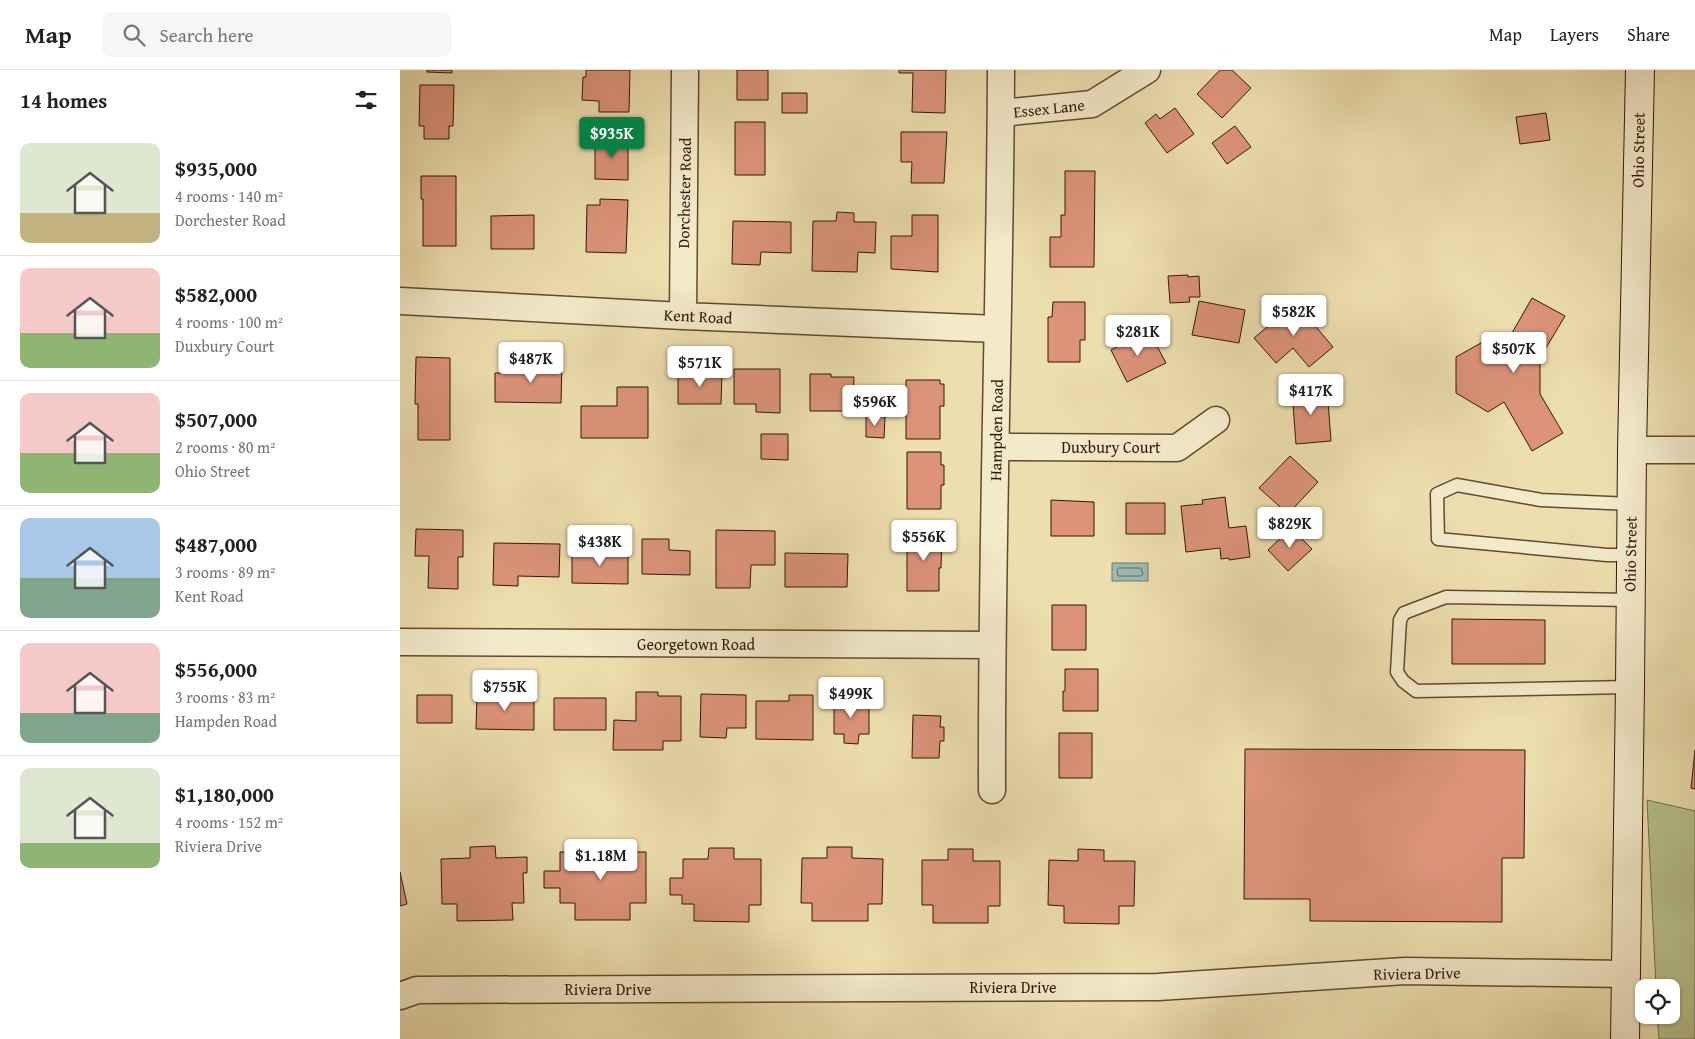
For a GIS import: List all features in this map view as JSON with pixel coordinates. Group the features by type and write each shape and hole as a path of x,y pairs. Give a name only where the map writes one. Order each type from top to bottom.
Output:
{"street":[{"name":"Dorchester Road","path":"683,316 686,70"},
{"name":"Hampden Road","path":"992,790 992,645 1001,70"},
{"name":"Essex Lane","path":"1001,113 1092,104 1147,70"},
{"name":"Ohio Street","path":"1625,1039 1630,555 1640,70"},
{"name":"Kent Road","path":"400,301 683,316 997,329"},
{"name":"Duxbury Court","path":"996,447 1177,448 1216,420"},
{"path":"1632,450 1695,450"},
{"name":"Georgetown Road","path":"400,642 992,645"},
{"name":"Riviera Drive","path":"400,996 417,990 1158,987 1405,971 1626,974"}],"lane":[{"path":"1630,555 1607,555 1438,539 1437,494 1457,485 1541,500 1631,504"},
{"path":"1630,600 1446,597 1404,613 1400,620 1397,672 1403,681 1416,691 1630,687"}],"green space":[{"path":"1647,800 1695,811 1695,1039 1659,1039 1658,1024 1680,1024 1680,979 1656,979"}],"water":[{"path":"1112,563 1148,563 1148,581 1112,581"}],"building":[{"path":"427,70 452,70 452,73 427,72"},
{"path":"586,70 630,70 629,112 599,112 599,101 582,100 583,77 586,77"},
{"path":"737,70 768,70 768,100 737,100"},
{"path":"899,70 946,70 945,113 912,112 913,73 899,73"},
{"path":"1220,70 1232,70 1251,88 1222,118 1197,94"},
{"path":"420,85 454,85 453,126 449,126 449,139 424,139 424,126 419,126"},
{"path":"782,93 807,93 807,113 782,113"},
{"path":"1175,108 1194,134 1167,153 1145,123 1156,114 1160,119"},
{"path":"1546,113 1550,140 1520,144 1516,117"},
{"path":"735,122 765,122 765,175 735,175"},
{"path":"1235,126 1251,147 1227,164 1212,143"},
{"path":"901,132 947,132 944,183 911,183 912,162 901,162"},
{"path":"595,138 628,138 628,180 595,179"},
{"path":"1065,171 1095,171 1094,267 1050,267 1050,237 1061,237 1061,215 1065,215"},
{"path":"421,176 456,176 456,246 423,246"},
{"path":"600,199 628,200 626,253 586,252 587,205 600,205"},
{"path":"837,212 854,213 854,222 876,222 875,253 858,252 857,272 812,271 813,221 836,221"},
{"path":"534,215 534,249 491,249 491,216"},
{"path":"912,215 938,215 938,272 891,269 891,236 912,236"},
{"path":"733,221 791,222 791,253 761,252 760,265 732,264"},
{"path":"1188,275 1188,277 1199,276 1200,297 1189,297 1190,302 1170,303 1168,276"},
{"path":"1532,298 1565,316 1540,358 1540,394 1563,433 1532,451 1504,402 1488,412 1456,393 1456,357 1488,339 1504,347"},
{"path":"1199,301 1245,310 1239,343 1192,335"},
{"path":"1053,302 1085,302 1085,340 1080,340 1080,362 1048,362 1048,317 1052,317"},
{"path":"1296,303 1333,347 1309,367 1293,348 1276,363 1254,338"},
{"path":"1149,331 1166,363 1127,382 1111,350"},
{"path":"416,357 450,358 450,440 418,440 418,404 415,404"},
{"path":"534,360 562,360 561,403 495,402 495,373 534,373"},
{"path":"734,369 780,369 780,413 756,412 756,404 734,404"},
{"path":"678,371 722,372 721,404 678,404"},
{"path":"810,374 831,374 831,377 854,377 853,411 810,411"},
{"path":"906,380 940,380 940,384 944,384 944,406 940,406 940,439 906,439"},
{"path":"617,387 648,387 648,438 581,438 581,406 617,406"},
{"path":"1327,388 1331,441 1296,444 1292,391"},
{"path":"866,416 885,417 884,438 866,437"},
{"path":"761,434 788,434 788,460 761,459"},
{"path":"907,452 941,452 941,465 944,465 944,485 941,485 941,509 907,509"},
{"path":"1290,456 1318,482 1288,514 1259,488"},
{"path":"1225,497 1229,528 1246,526 1250,557 1229,560 1229,558 1221,559 1220,548 1186,552 1181,506 1203,504 1202,500"},
{"path":"1051,500 1094,502 1094,536 1051,536"},
{"path":"1126,503 1165,503 1165,534 1126,534"},
{"path":"1291,528 1312,549 1288,571 1268,550"},
{"path":"416,529 463,530 463,557 458,557 458,589 428,588 429,556 415,556"},
{"path":"716,530 775,531 775,565 751,565 750,588 716,588"},
{"path":"907,535 942,535 939,591 907,591"},
{"path":"642,539 669,539 669,550 690,551 690,575 642,574"},
{"path":"494,543 560,544 559,577 518,576 518,586 493,585"},
{"path":"572,550 628,551 628,584 572,583"},
{"path":"785,553 848,554 847,587 785,587"},
{"path":"1052,605 1086,605 1086,650 1052,650"},
{"path":"1452,619 1545,620 1545,664 1452,664"},
{"path":"1065,669 1098,669 1098,711 1063,711"},
{"path":"636,692 658,692 658,696 681,696 681,741 663,741 663,750 613,750 614,720 636,721"},
{"path":"491,693 512,693 512,696 534,696 534,730 476,729 477,695 491,695"},
{"path":"701,694 746,695 746,728 727,728 726,738 700,737"},
{"path":"417,695 452,695 452,723 417,723"},
{"path":"789,695 813,695 813,740 756,739 756,701 789,701"},
{"path":"554,698 606,698 606,730 554,730"},
{"path":"834,698 869,701 869,734 859,734 858,744 844,743 844,734 834,734"},
{"path":"913,715 941,716 940,727 944,727 944,741 940,741 939,758 912,758"},
{"path":"1059,733 1092,733 1092,778 1059,778"},
{"path":"1245,749 1525,750 1524,858 1502,858 1502,922 1310,921 1310,899 1244,899"},
{"path":"1695,750 1695,789 1691,788"},
{"path":"591,840 616,840 616,852 646,852 646,903 630,903 630,920 575,920 575,903 560,903 560,888 544,888 544,871 560,871 560,852 591,852"},
{"path":"495,846 496,858 527,857 527,873 523,873 524,903 512,903 513,920 457,921 457,904 442,904 441,859 470,858 470,847"},
{"path":"827,847 852,847 852,858 883,859 882,904 868,904 868,921 812,921 812,903 801,903 802,858 827,858"},
{"path":"709,848 734,848 734,859 761,859 761,905 749,905 749,922 694,921 694,904 682,904 682,895 670,895 670,878 683,878 683,859 708,859"},
{"path":"948,849 973,849 973,861 1000,861 1000,906 988,906 988,923 933,923 933,905 922,905 922,860 948,860"},
{"path":"1078,849 1104,850 1104,861 1135,861 1134,906 1119,906 1119,924 1064,923 1064,906 1048,905 1049,860 1078,861"},
{"path":"400,872 407,904 400,906"}]}
